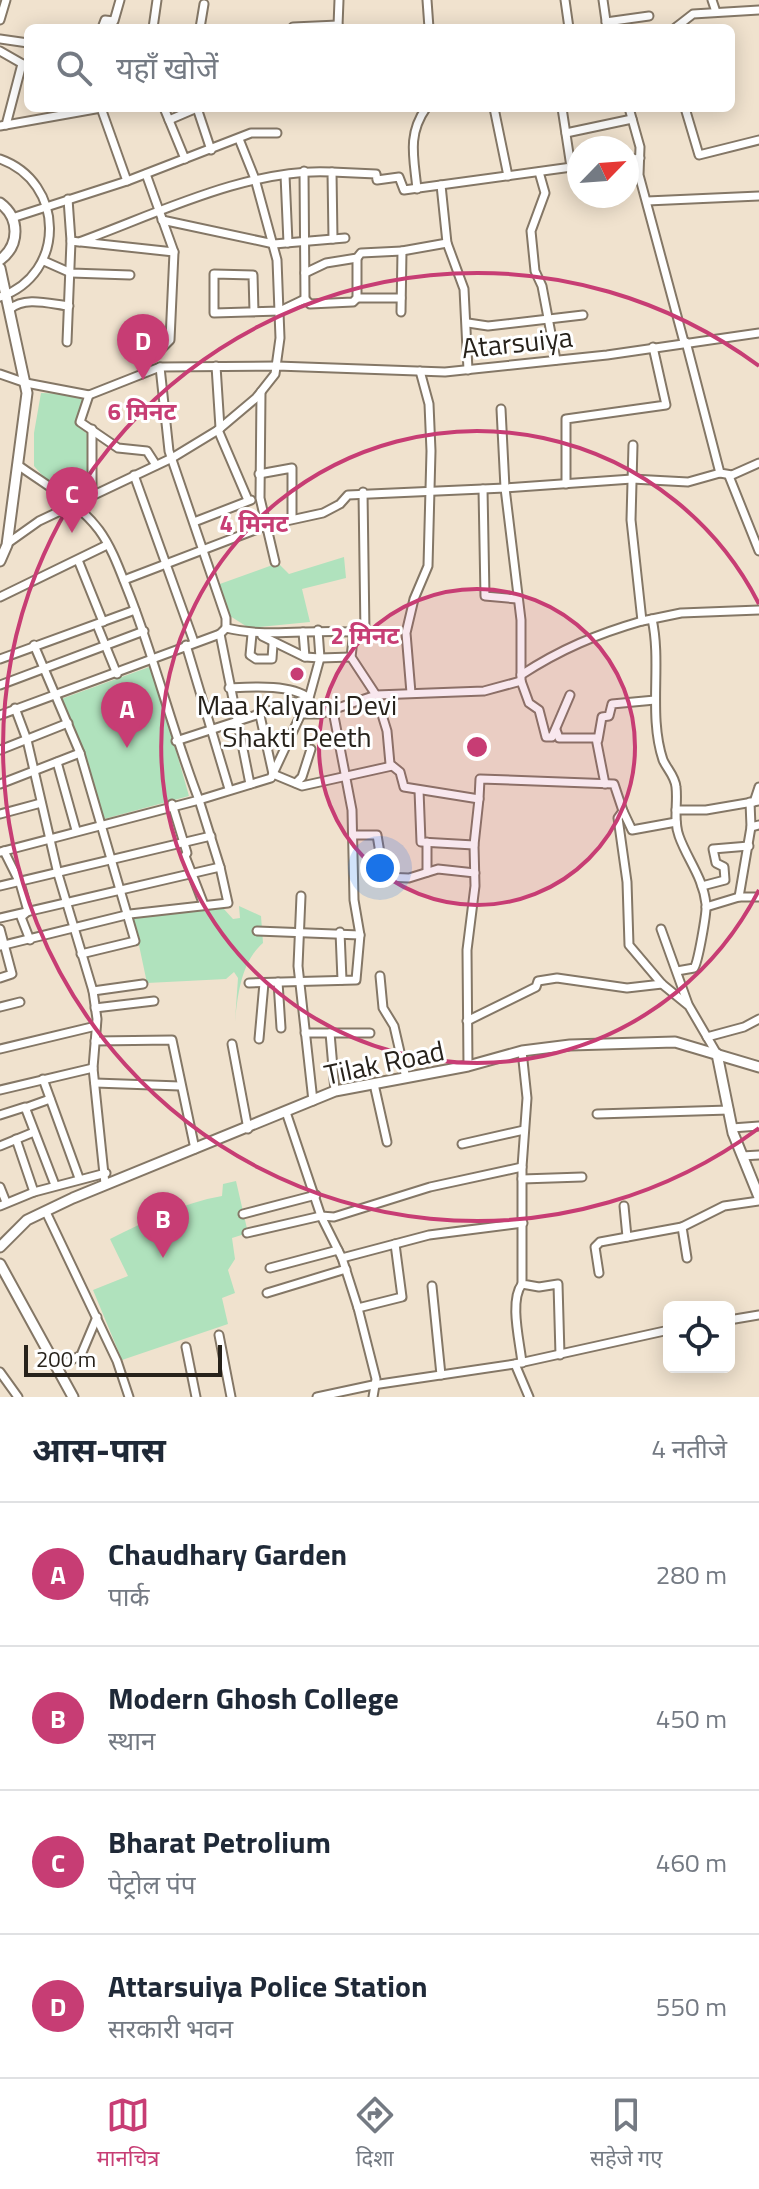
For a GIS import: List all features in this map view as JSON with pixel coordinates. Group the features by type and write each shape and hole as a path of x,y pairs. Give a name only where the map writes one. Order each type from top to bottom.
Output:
{"main road":[{"path":"0,203 12,218 14,241 0,260"},
{"path":"0,268 26,383 7,545 0,561"},
{"name":"Tilak Road","path":"0,1247 27,1220 105,1184 248,1129 335,1091 468,1066 522,1051 570,1045 675,1042 759,1067"},
{"path":"717,1054 732,1128 759,1199"},
{"path":"0,1264 73,1397"}],"street":[{"path":"0,20 4,0"},
{"path":"115,24 120,0"},
{"path":"154,24 157,0"},
{"path":"338,24 339,0"},
{"path":"427,0 429,24"},
{"path":"565,0 568,24"},
{"path":"603,0 606,24"},
{"path":"712,0 716,12"},
{"path":"733,0 735,12"},
{"path":"201,24 204,4"},
{"path":"680,24 693,14 759,10"},
{"path":"611,24 649,16"},
{"path":"0,39 24,42"},
{"path":"0,51 24,65"},
{"path":"3,126 24,69"},
{"path":"3,126 79,112"},
{"path":"102,112 127,181"},
{"path":"166,112 185,159"},
{"path":"169,120 188,112"},
{"path":"198,112 211,150"},
{"path":"417,189 412,137 423,112"},
{"path":"495,112 508,176"},
{"path":"563,112 567,137"},
{"path":"630,112 640,158 639,175 685,342 727,475 759,551"},
{"path":"686,112 699,155 759,140"},
{"path":"566,133 632,119"},
{"path":"12,218 127,181 251,133 277,133"},
{"path":"7,545 32,525 172,458 219,429 261,392 277,366 280,311 274,244 255,179 239,139"},
{"path":"0,159 26,173 48,206 51,234 44,261 28,281 4,295"},
{"path":"75,242 161,216 255,179 304,171 376,174 377,180 399,177 404,190 567,168"},
{"path":"304,171 305,299 310,304 353,302 357,298 401,298"},
{"path":"332,172 333,239"},
{"path":"539,172 545,193 531,231 556,360"},
{"path":"146,174 174,252 170,340 162,348"},
{"path":"285,175 288,243"},
{"path":"441,185 447,243 463,284 468,323 468,370"},
{"path":"647,201 759,196"},
{"path":"67,342 75,242 68,199"},
{"path":"161,216 274,244 345,238"},
{"path":"75,242 174,252"},
{"path":"357,298 357,258 361,253 402,251 447,243"},
{"path":"401,312 402,251"},
{"path":"305,273 326,263 357,258"},
{"path":"44,261 71,273 130,275"},
{"path":"254,312 253,275 214,274 214,313 254,312 280,311 305,299"},
{"path":"10,309 17,303 35,302 69,306"},
{"path":"468,323 488,326 583,315"},
{"name":"Atarsuiya","path":"160,367 468,370 759,333"},
{"path":"566,484 566,419 666,405 653,347"},
{"path":"216,366 219,429 248,500"},
{"path":"0,374 26,383 89,395 160,367 172,458 203,549 223,631 229,688 250,784"},
{"path":"411,693 406,633 414,599 428,566 429,404 420,371"},
{"path":"261,392 260,498 275,562"},
{"path":"89,395 79,418 118,448 147,451 156,465"},
{"path":"501,409 505,488 521,620 521,678 529,703 539,710 546,737 552,737 570,695"},
{"path":"92,429 92,496"},
{"path":"633,445 631,520 642,621"},
{"path":"124,580 268,525 323,513 340,504 348,495 363,492 505,488 632,479 688,482 727,475 759,463"},
{"path":"2,946 130,914 228,903 211,836 176,741 144,631 124,580 99,529 74,505 18,465"},
{"path":"259,474 292,468 292,518"},
{"path":"134,475 167,563 190,643 209,729 229,789"},
{"path":"483,489 485,596 517,599"},
{"path":"0,715 56,697 223,631 262,636 289,630 365,633 363,492"},
{"path":"194,522 260,498"},
{"path":"0,597 107,545"},
{"path":"78,560 117,674"},
{"path":"0,659 135,610"},
{"path":"301,714 333,711 376,695 484,691 521,678 571,645 642,621 681,613 759,610"},
{"path":"652,619 655,700 663,759 676,786 679,838 702,886 706,907 698,964 694,968 677,971"},
{"path":"28,911 2,852 271,778 309,698 320,658 318,630"},
{"path":"0,685 144,631"},
{"path":"354,631 351,657 376,695 392,766 400,772 404,787 479,799"},
{"path":"303,632 305,657"},
{"path":"252,634 250,655 256,659 272,659 273,644"},
{"path":"262,636 305,657 351,657"},
{"path":"34,645 80,753 130,914 135,941 81,954"},
{"path":"229,688 257,687 302,693 309,698"},
{"path":"176,741 259,711 309,698"},
{"path":"605,784 597,741 602,717 609,716 612,704 655,700"},
{"path":"15,708 27,740 58,874 93,991 96,1026 93,1068 105,1184"},
{"path":"259,711 273,774"},
{"path":"249,983 301,984 356,980 360,935 354,900 352,810 333,711"},
{"path":"0,750 68,723"},
{"path":"556,730 559,738 596,738 597,741"},
{"path":"296,783 302,777 311,749"},
{"path":"0,784 80,753"},
{"path":"57,762 76,830"},
{"path":"273,774 302,786 392,766"},
{"path":"468,1066 467,950 480,779 614,784 632,830 676,822"},
{"path":"739,897 738,888 755,826 755,802 759,787"},
{"path":"419,790 420,839 474,845"},
{"path":"676,810 706,810 755,802"},
{"path":"0,814 41,803"},
{"path":"172,804 204,905"},
{"path":"623,811 618,818 627,882 629,945 662,984 689,1006"},
{"path":"353,835 377,835 384,877 409,878 438,869 475,873"},
{"path":"0,886 211,836"},
{"path":"427,842 427,872"},
{"path":"702,886 725,880 724,867 716,863 713,849 749,846"},
{"path":"0,918 220,867"},
{"path":"301,896 298,932 301,984 313,1101"},
{"path":"706,907 739,897 759,897"},
{"path":"28,911 21,917 30,940"},
{"path":"0,929 2,946 12,974 0,978"},
{"path":"661,929 689,1006 717,1054"},
{"path":"257,931 360,935"},
{"path":"340,932 342,980"},
{"path":"380,976 383,1008 394,1026 406,1078"},
{"path":"467,1021 536,987 538,981 551,978 627,988 662,984"},
{"path":"278,982 281,1028"},
{"path":"259,1039 264,983"},
{"path":"93,991 143,984"},
{"path":"95,1008 154,1001"},
{"path":"0,1007 20,1002"},
{"path":"707,1037 744,1027 759,1019"},
{"path":"0,1049 96,1026"},
{"path":"305,1033 370,1033"},
{"path":"330,1033 335,1091"},
{"path":"95,1041 170,1038 195,1149"},
{"path":"232,1044 248,1129"},
{"path":"522,1051 527,1098 522,1167 522,1284 518,1290 517,1311 519,1363 529,1397"},
{"path":"0,1090 93,1068"},
{"path":"43,1079 79,1178"},
{"path":"95,1083 180,1086"},
{"path":"374,1084 387,1142"},
{"path":"0,1115 50,1099"},
{"path":"25,1108 55,1185"},
{"path":"597,1114 729,1110"},
{"path":"286,1112 321,1216 340,1254 358,1308 376,1379 373,1397"},
{"path":"732,1128 759,1126"},
{"path":"462,1144 524,1130"},
{"path":"0,1146 34,1132"},
{"path":"16,1139 34,1192"},
{"path":"742,1156 759,1155"},
{"path":"247,1233 321,1216 334,1217 430,1187 522,1167"},
{"path":"0,1187 3,1204 55,1185 106,1173"},
{"path":"522,1179 582,1177"},
{"path":"243,1214 316,1195"},
{"path":"599,1273 595,1247 600,1242 682,1227 724,1206 759,1199"},
{"path":"624,1206 627,1237"},
{"path":"46,1212 97,1317 129,1397"},
{"path":"270,1268 429,1235 523,1223"},
{"path":"682,1227 687,1258"},
{"path":"358,1308 402,1297 395,1244"},
{"path":"267,1293 346,1269"},
{"path":"522,1284 539,1287 558,1284 560,1355"},
{"path":"432,1286 441,1375"},
{"path":"735,1319 759,1315"},
{"path":"57,1368 83,1352 97,1317"},
{"path":"317,1397 348,1393 373,1385 519,1363 663,1331"},
{"path":"219,1335 231,1397"},
{"path":"186,1347 196,1397"},
{"path":"0,1372 18,1397"}],"green space":[{"path":"41,393 71,394 85,400 75,424 91,437 91,481 50,484 34,466 34,433"},
{"path":"344,557 346,578 302,589 310,622 249,628 230,616 217,585 278,563 289,574"},
{"path":"152,666 189,796 104,819 61,699"},
{"path":"239,906 261,916 263,943 245,969 235,1021 238,978 234,972 226,979 147,983 133,917 223,908 233,919 240,918"},
{"path":"236,1181 248,1233 232,1238 235,1259 228,1270 235,1293 222,1298 228,1324 122,1360 93,1290 128,1276 110,1239 178,1208 222,1196 223,1184"}],"place":[{"name":"Attarsuiya Police Station","path":"143,380"},
{"name":"Bharat Petrolium","path":"72,533"},
{"name":"Maa Kalyani Devi Shakti Peeth","path":"297,674"},
{"name":"Chaudhary Garden","path":"127,748"},
{"name":"Modern Ghosh College","path":"163,1258"}]}
